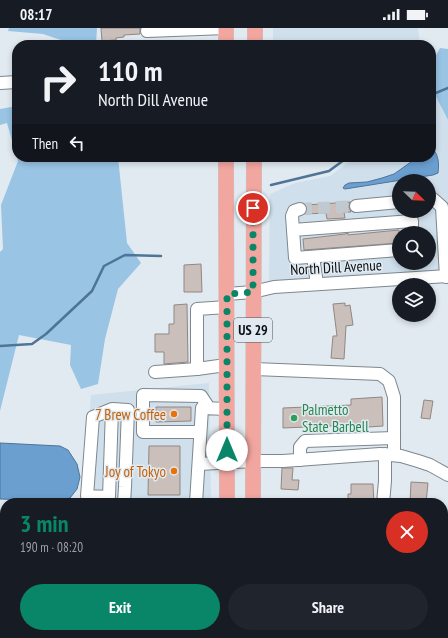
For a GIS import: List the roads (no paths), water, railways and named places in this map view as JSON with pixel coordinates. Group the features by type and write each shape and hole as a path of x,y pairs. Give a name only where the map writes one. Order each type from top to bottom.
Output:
{"main road":[{"path":"226,28 226,40"},
{"path":"255,28 255,40"},
{"name":"US 29","path":"226,162 227,498"},
{"name":"US 29","path":"253,498 254,162"}],"street":[{"path":"147,31 226,28"},
{"path":"0,83 12,82"},
{"path":"436,202 442,207 447,276"},
{"path":"356,206 392,203"},
{"path":"300,209 294,211 292,216 295,258 392,251"},
{"path":"293,230 412,221 412,226"},
{"path":"313,257 317,284"},
{"name":"North Dill Avenue","path":"197,369 197,308 274,287 447,276"},
{"path":"155,372 226,365"},
{"path":"254,369 380,374 389,380 394,397 394,438 389,455 383,498"},
{"path":"200,432 143,432 143,395 201,396 209,408"},
{"path":"196,498 202,408 227,409"},
{"path":"112,409 109,497 87,496 93,417 112,409 128,410 124,498"},
{"path":"300,460 300,447 305,441 394,438"},
{"path":"199,464 389,455 430,465 448,475"},
{"path":"109,480 126,480"}],"waterway":[{"path":"436,93 448,88"},
{"path":"271,185 329,171 341,162"},
{"path":"0,346 32,344 46,334 92,291 104,266 125,255 161,256"}],"tunnel":[{"path":"300,209 356,206"}],"place":[{"name":"7 Brew Coffee","path":"174,414"},
{"name":"Palmetto State Barbell","path":"294,418"},
{"name":"Joy of Tokyo","path":"174,471"}]}
